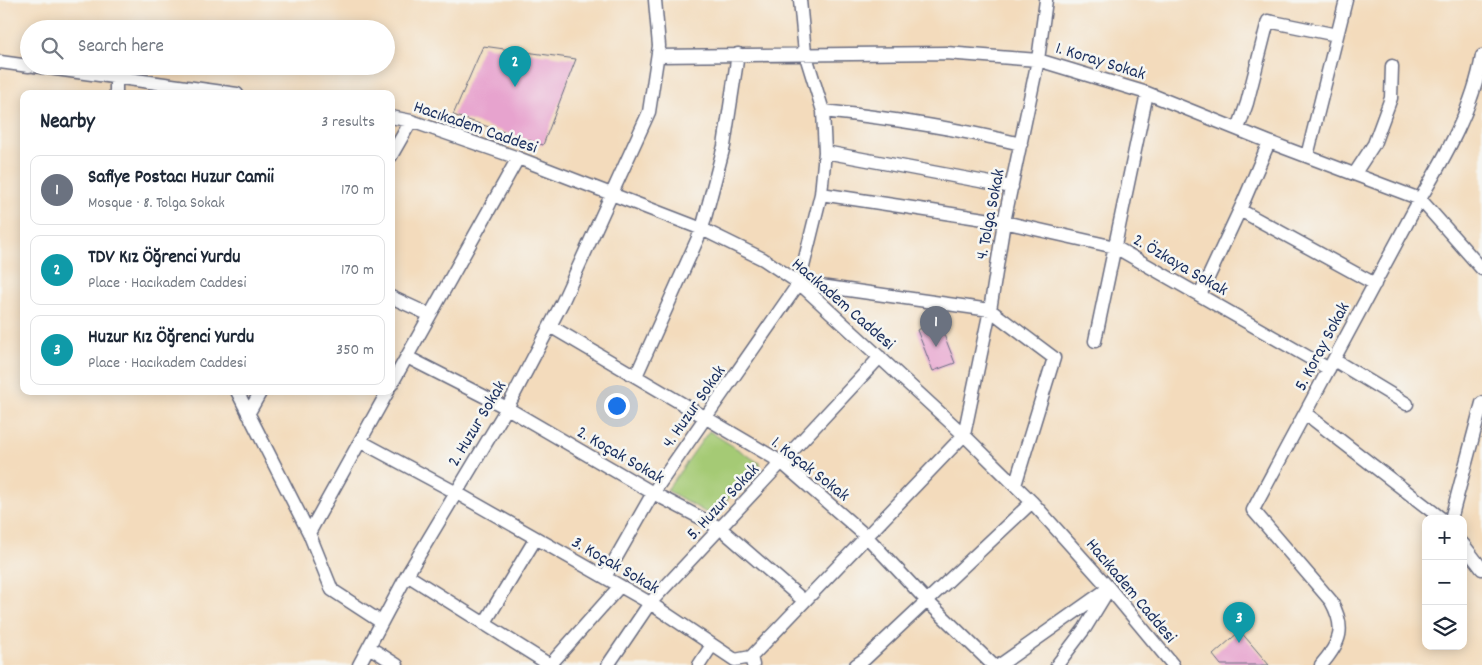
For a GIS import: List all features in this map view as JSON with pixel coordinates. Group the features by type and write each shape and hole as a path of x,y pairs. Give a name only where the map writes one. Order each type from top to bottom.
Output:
{"street":[{"name":"2. Huzur Sokak","path":"358,665 455,492 507,408 562,302 649,112 659,46 655,0"},
{"path":"800,0 805,53 823,111 825,152 821,194 799,283 990,310 1054,358 1016,485"},
{"name":"4. Tolga Sokak","path":"964,435 990,310 1004,222 1038,60 1046,0"},
{"path":"1307,156 1346,0"},
{"path":"1238,130 1247,103 1268,21 1337,35"},
{"name":"1. Koray Sokak","path":"658,56 946,53 1038,60 1147,93 1238,130 1420,199 1482,269"},
{"path":"636,376 702,229 724,146 738,54"},
{"name":"5. Koray Sokak","path":"1322,665 1335,649 1337,643 1340,625 1338,613 1331,600 1253,510 1420,199 1449,150 1479,76 1482,56"},
{"path":"0,62 20,65"},
{"path":"1355,173 1374,144 1390,98 1392,66"},
{"path":"101,75 209,90"},
{"path":"116,77 116,90"},
{"path":"1095,341 1147,93"},
{"path":"823,111 886,117 968,131 1021,144"},
{"name":"Hacıkadem Caddesi","path":"395,119 411,121 518,158 702,229 763,260 799,283 1016,485 1109,588 1172,665"},
{"path":"395,149 411,121"},
{"path":"1200,295 1240,210 1269,142"},
{"path":"825,152 1012,187"},
{"path":"395,378 518,158"},
{"name":"2. Özkaya Sokak","path":"821,194 1004,222 1115,247 1200,295 1407,404"},
{"path":"1240,210 1375,284"},
{"name":"4. Huzur Sokak","path":"604,577 653,493 799,283"},
{"path":"395,299 430,315"},
{"name":"1. Koçak Sokak","path":"550,326 781,462 866,536 927,601 993,665"},
{"name":"2. Koçak Sokak","path":"407,357 507,408 653,493 720,528 803,600"},
{"name":"5. Huzur Sokak","path":"610,664 650,604 880,357"},
{"path":"239,395 309,533 332,590 381,622"},
{"path":"248,414 259,395"},
{"path":"309,533 386,395"},
{"path":"1452,515 1482,403"},
{"path":"1305,413 1437,515"},
{"path":"752,661 803,600 964,435"},
{"name":"3. Koçak Sokak","path":"360,440 620,586 735,660 752,661"},
{"path":"856,665 866,659 1032,502"},
{"path":"484,624 536,538"},
{"path":"1467,549 1482,569"},
{"path":"407,575 550,665 620,586"},
{"path":"1000,665 1109,588"},
{"path":"1057,665 1085,628 1109,588"},
{"path":"699,665 712,645"},
{"path":"369,647 397,665"}],"green space":[{"path":"709,431 761,464 712,516 667,490"}],"building":[{"path":"483,46 576,59 543,145 453,115"},
{"path":"939,322 955,363 933,371 917,330"},
{"path":"1240,631 1269,665 1221,665 1213,655"}],"place":[{"name":"TDV Kız Öğrenci Yurdu","path":"515,87"},
{"name":"Safiye Postacı Huzur Camii","path":"936,347"},
{"name":"Huzur Kız Öğrenci Yurdu","path":"1239,643"}]}
